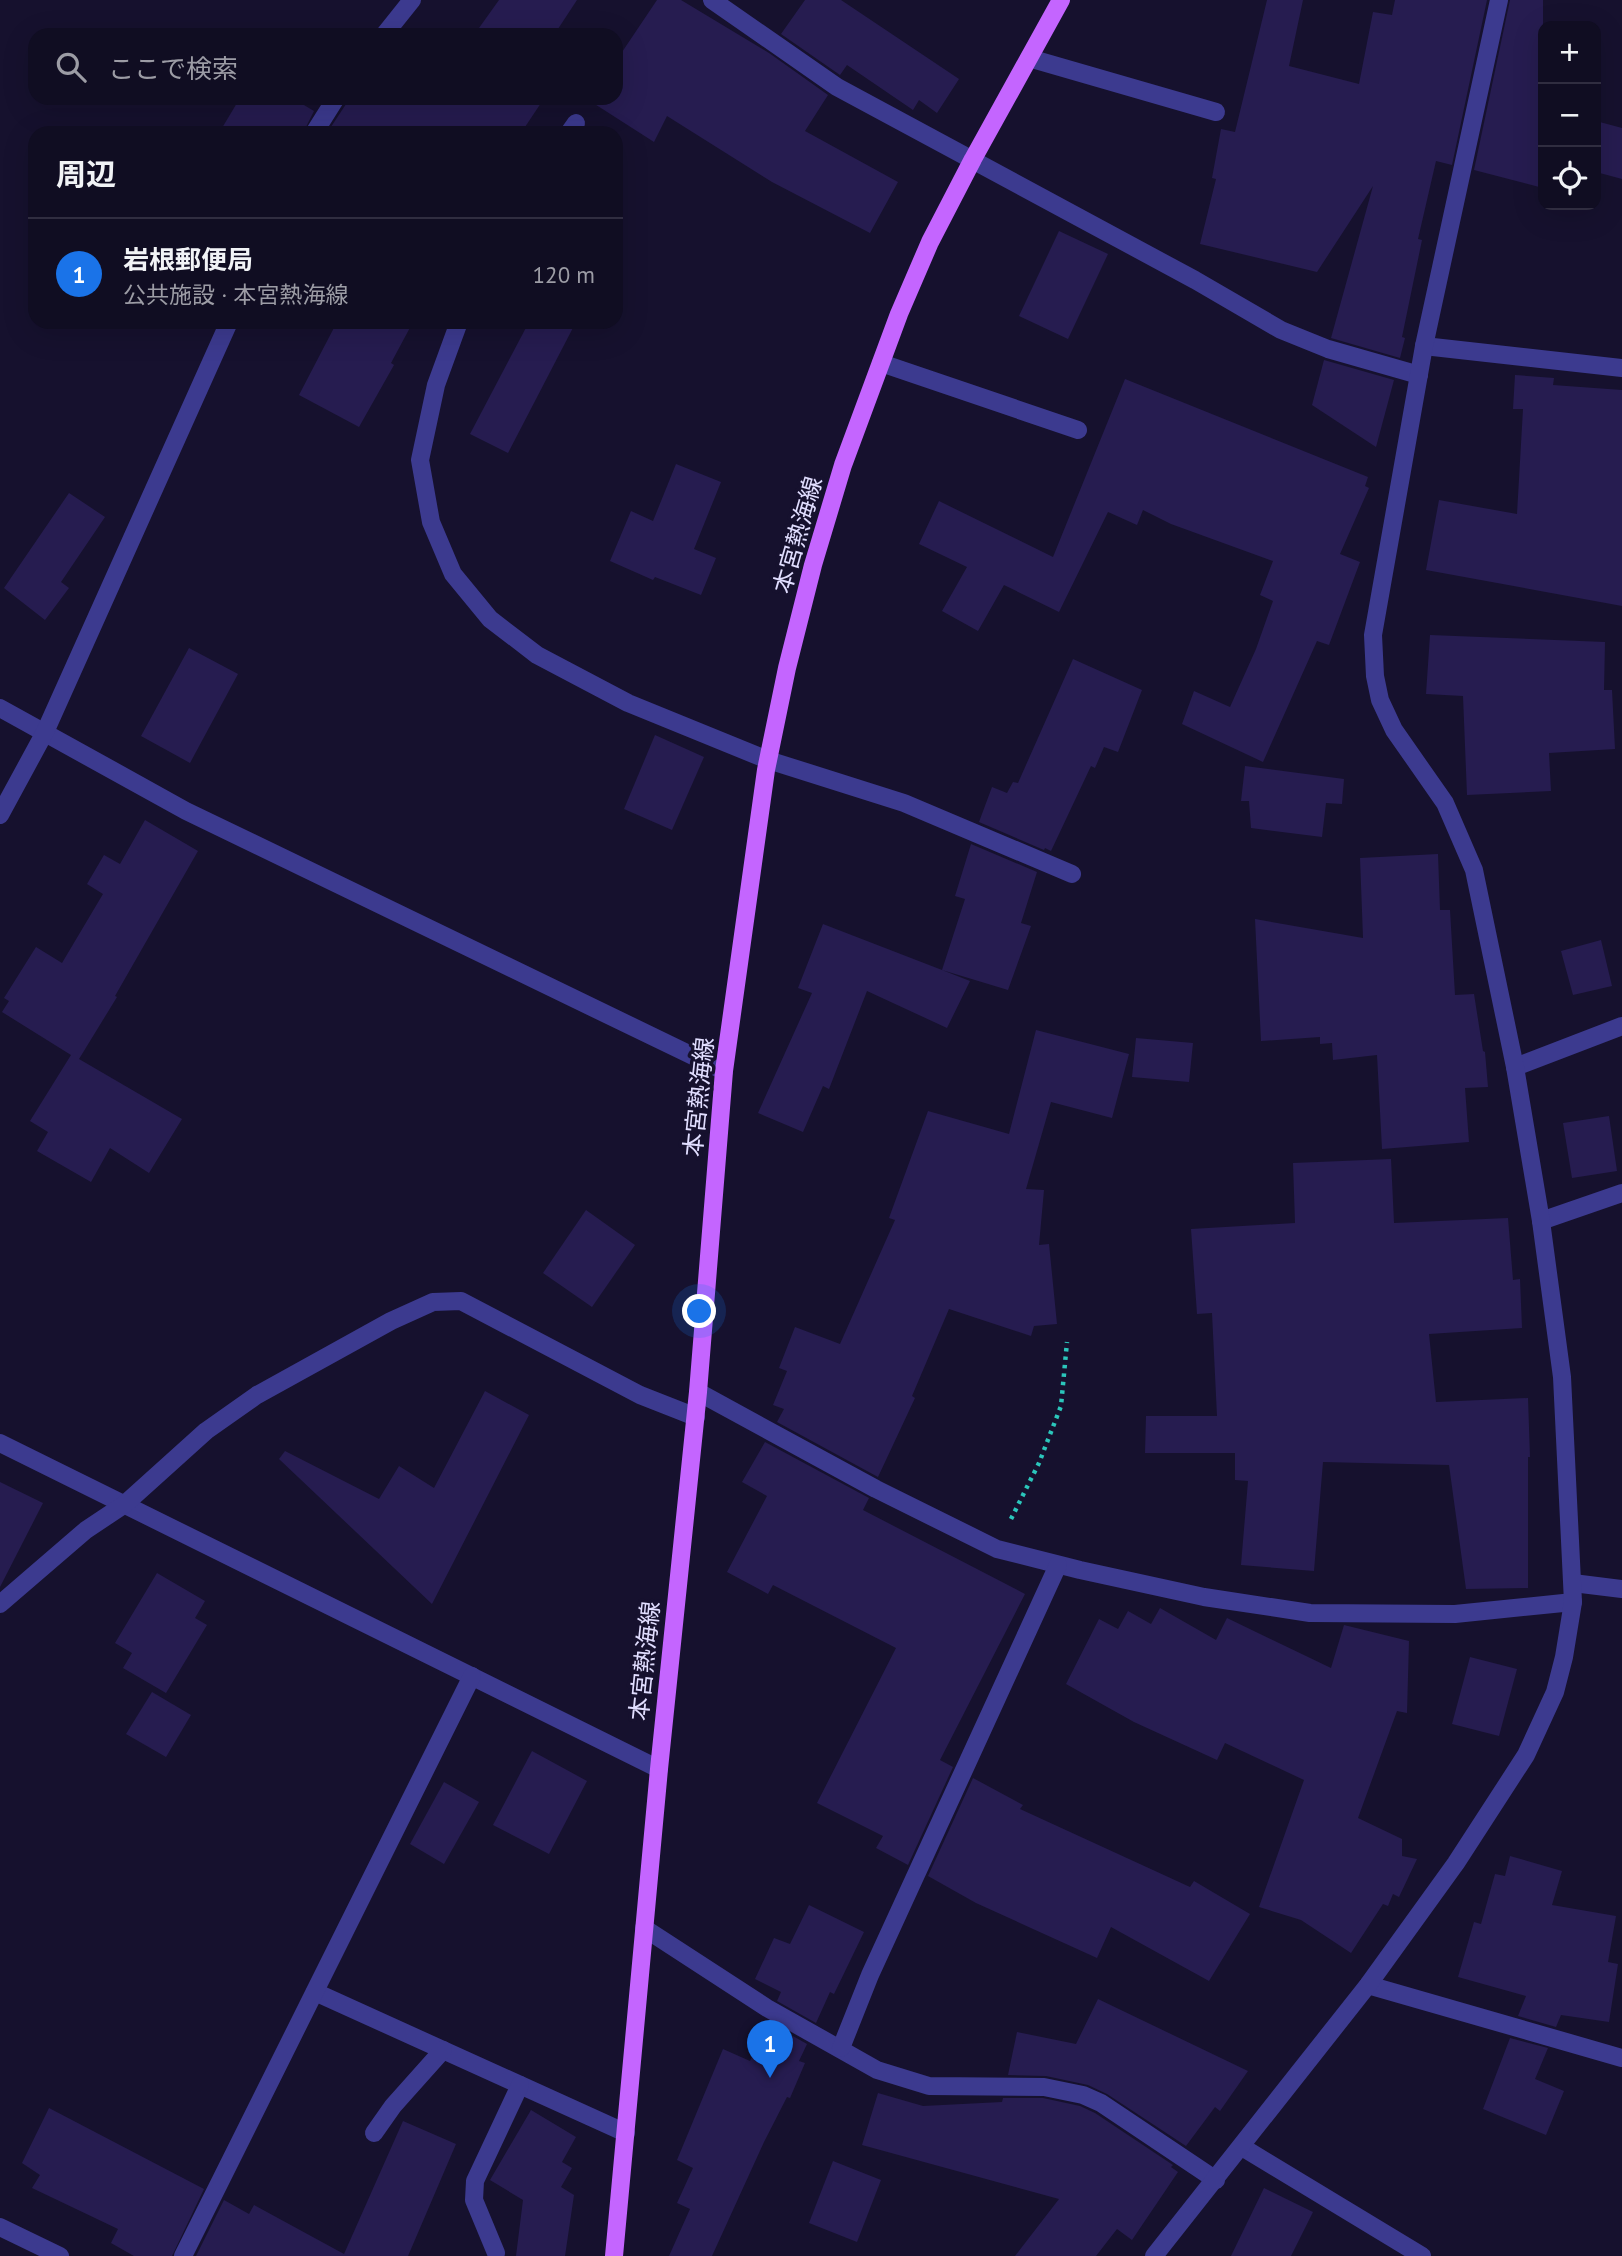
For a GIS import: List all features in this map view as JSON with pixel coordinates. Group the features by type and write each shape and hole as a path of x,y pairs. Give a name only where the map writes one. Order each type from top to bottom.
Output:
{"main road":[{"name":"本宮熱海線","path":"614,2256 659,1769 696,1417 724,1071 768,760 813,565 843,465 881,363 930,242 1061,0"}],"street":[{"path":"390,28 412,0"},
{"path":"712,0 837,87 1195,280 1281,330 1328,349 1419,375"},
{"path":"1154,2256 1368,1986 1456,1863 1526,1755 1555,1692 1573,1602 1562,1377 1541,1221 1515,1067 1474,870 1445,803 1394,730 1380,699 1375,676 1373,635 1424,346 1499,0"},
{"path":"1029,58 1216,112"},
{"path":"318,126 332,105"},
{"path":"0,816 45,732 226,329"},
{"path":"456,329 436,386 420,460 430,522 453,574 490,619 537,654 628,703 768,760 904,803 1072,874"},
{"path":"1424,346 1622,368"},
{"path":"881,363 1078,430"},
{"path":"0,708 186,811 724,1071"},
{"path":"1515,1067 1622,1026"},
{"path":"1541,1221 1622,1193"},
{"path":"0,1604 86,1530 125,1504 206,1431 257,1395 391,1321 433,1302 461,1301 640,1395 696,1417"},
{"path":"698,1392 877,1489 997,1549 1058,1565 1204,1597 1310,1613 1455,1614 1573,1602"},
{"path":"0,1443 659,1769"},
{"path":"841,2048 870,1975 1058,1565"},
{"path":"1573,1583 1622,1589"},
{"path":"183,2256 472,1676"},
{"path":"644,1928 767,2008 877,2070 929,2086 1044,2087 1083,2095 1101,2103 1216,2180"},
{"path":"1368,1986 1622,2058"},
{"path":"315,1992 626,2133"},
{"path":"374,2133 393,2106 443,2050"},
{"path":"496,2253 474,2200 474,2181 520,2085"},
{"path":"1242,2147 1422,2256"},
{"path":"0,2227 60,2256"}],"path":[{"path":"997,1549 1039,1463 1061,1406 1067,1342"}],"building":[{"path":"499,0 577,0 559,28 479,28"},
{"path":"657,0 681,0 769,53 828,95 805,131 898,182 870,233 772,182 667,116 654,142 596,105 623,105 623,51"},
{"path":"805,0 841,0 959,79 937,113 919,100 913,110 847,65 840,75 781,34"},
{"path":"1267,0 1303,0 1289,66 1359,84 1373,12 1392,15 1395,0 1487,0 1452,165 1436,161 1418,239 1422,240 1400,358 1331,338 1373,186 1317,272 1200,244 1216,179 1212,178 1221,129 1235,132"},
{"path":"1510,0 1543,0 1543,21 1538,21 1538,187 1474,170"},
{"path":"236,105 304,105 314,111 306,126 223,126"},
{"path":"345,105 540,105 526,126 332,126"},
{"path":"1601,122 1622,128 1622,179 1601,173"},
{"path":"1059,231 1108,254 1068,339 1019,316"},
{"path":"333,329 409,329 391,363 394,365 359,427 299,395"},
{"path":"525,329 572,329 508,453 470,434"},
{"path":"1324,360 1394,380 1376,447 1312,405"},
{"path":"1515,375 1554,378 1553,385 1622,390 1622,606 1426,570 1439,500 1517,514 1523,409 1513,409"},
{"path":"1125,379 1368,477 1365,486 1369,488 1340,554 1360,562 1329,645 1317,641 1263,762 1182,724 1194,691 1230,707 1256,649 1273,601 1260,595 1273,561 1171,524 1143,510 1137,525 1108,512 1059,612 1004,585 978,631 942,611 967,567 919,544 939,501 1053,557"},
{"path":"676,464 721,482 694,549 716,558 701,595 655,577 653,580 610,561 631,511 653,521"},
{"path":"69,493 105,517 61,582 69,588 45,620 4,588"},
{"path":"1430,635 1605,642 1604,690 1612,690 1615,749 1549,753 1551,791 1467,795 1463,696 1426,694"},
{"path":"189,648 238,674 190,763 141,736"},
{"path":"1073,659 1142,690 1118,752 1104,747 1095,768 1091,766 1051,851 979,822 992,787 1007,793 1013,782 1018,783"},
{"path":"655,735 704,757 672,830 624,809"},
{"path":"1245,766 1344,779 1342,804 1326,803 1322,837 1251,828 1249,801 1241,801"},
{"path":"145,820 198,851 115,996 117,997 79,1059 182,1119 149,1173 110,1148 91,1182 37,1151 48,1132 30,1121 71,1055 2,1012 9,1001 4,998 36,947 62,963 103,894 87,884 104,855 120,864"},
{"path":"971,844 1037,872 1021,923 1031,926 1008,990 942,970 965,899 955,896"},
{"path":"1438,854 1440,910 1450,910 1455,995 1474,994 1485,1052 1488,1087 1465,1088 1469,1142 1382,1149 1377,1055 1333,1060 1332,1043 1320,1044 1320,1037 1261,1041 1255,919 1363,938 1360,858"},
{"path":"823,924 970,981 947,1028 867,991 829,1089 823,1086 803,1132 758,1113 812,993 798,988"},
{"path":"1601,940 1612,986 1573,995 1561,951"},
{"path":"1036,1030 1129,1054 1112,1118 1051,1102 1026,1189 1044,1190 1039,1245 1049,1244 1057,1324 1034,1326 1031,1336 949,1309 912,1396 915,1398 878,1477 777,1422 784,1409 773,1405 787,1371 779,1368 795,1327 840,1344 895,1220 889,1218 928,1111 1009,1134"},
{"path":"1136,1038 1193,1043 1189,1082 1132,1077"},
{"path":"1609,1116 1617,1171 1572,1178 1563,1123"},
{"path":"1391,1159 1394,1223 1508,1218 1513,1280 1520,1279 1522,1328 1429,1334 1436,1402 1528,1398 1528,1588 1466,1589 1449,1465 1323,1462 1314,1571 1241,1565 1248,1481 1235,1480 1235,1453 1145,1453 1146,1416 1217,1416 1212,1313 1197,1314 1191,1229 1295,1223 1293,1163"},
{"path":"586,1210 635,1245 592,1307 543,1273"},
{"path":"485,1391 529,1415 432,1604 279,1459 285,1451 379,1499 399,1466 434,1488"},
{"path":"765,1442 869,1498 863,1510 1025,1594 940,1760 953,1767 908,1865 876,1848 883,1836 817,1803 896,1648 773,1585 768,1594 727,1572 767,1496 742,1482"},
{"path":"0,1482 43,1503 0,1587"},
{"path":"157,1573 205,1601 195,1618 207,1625 166,1693 123,1668 132,1653 115,1643"},
{"path":"1160,1608 1216,1640 1227,1618 1331,1668 1344,1625 1409,1641 1407,1713 1397,1711 1358,1818 1402,1839 1402,1856 1417,1859 1399,1897 1393,1894 1388,1906 1383,1904 1351,1953 1301,1920 1259,1907 1304,1780 1225,1743 1217,1760 1134,1722 1066,1684 1099,1619 1118,1629 1128,1611 1151,1624"},
{"path":"1470,1657 1517,1669 1499,1736 1452,1724"},
{"path":"152,1692 191,1715 166,1757 126,1734"},
{"path":"532,1751 587,1781 549,1854 493,1825"},
{"path":"973,1778 1023,1805 1020,1809 1190,1887 1194,1881 1250,1914 1209,1981 1111,1927 1097,1958 976,1903 928,1876"},
{"path":"444,1782 479,1802 444,1864 410,1844"},
{"path":"1510,1856 1562,1871 1552,1905 1616,1916 1608,1962 1618,1964 1609,2022 1561,2015 1556,2027 1518,2016 1526,1996 1458,1977 1474,1922 1481,1924 1495,1874 1505,1876"},
{"path":"809,1905 864,1932 834,1994 830,1992 816,2023 777,2001 781,1992 755,1979 774,1938 790,1944"},
{"path":"1098,1999 1248,2071 1220,2111 1215,2107 1186,2146 1107,2094 1088,2085 1046,2076 1008,2075 1017,2032 1076,2044"},
{"path":"768,2022 807,2044 799,2061 805,2063 790,2098 787,2097 764,2142 712,2256 669,2256 690,2209 677,2203 693,2168 677,2160 723,2049 750,2061"},
{"path":"1510,2038 1548,2048 1535,2079 1564,2091 1546,2135 1483,2109"},
{"path":"878,2093 923,2106 1002,2102 1003,2098 1043,2098 1080,2106 1095,2113 1173,2165 1171,2167 1178,2172 1132,2240 1117,2229 1096,2256 1015,2256 1059,2199 862,2145"},
{"path":"49,2108 204,2189 172,2256 134,2256 111,2243 118,2229 32,2188 40,2175 22,2163"},
{"path":"531,2110 576,2137 562,2162 572,2168 561,2187 574,2195 565,2256 516,2256 523,2200 490,2180"},
{"path":"403,2121 456,2144 408,2256 196,2256 224,2200 249,2214 254,2205 344,2254"},
{"path":"833,2161 881,2180 857,2242 809,2223"},
{"path":"1264,2188 1313,2212 1291,2256 1231,2256"}],"place":[{"name":"岩根郵便局","path":"770,2078"}]}
